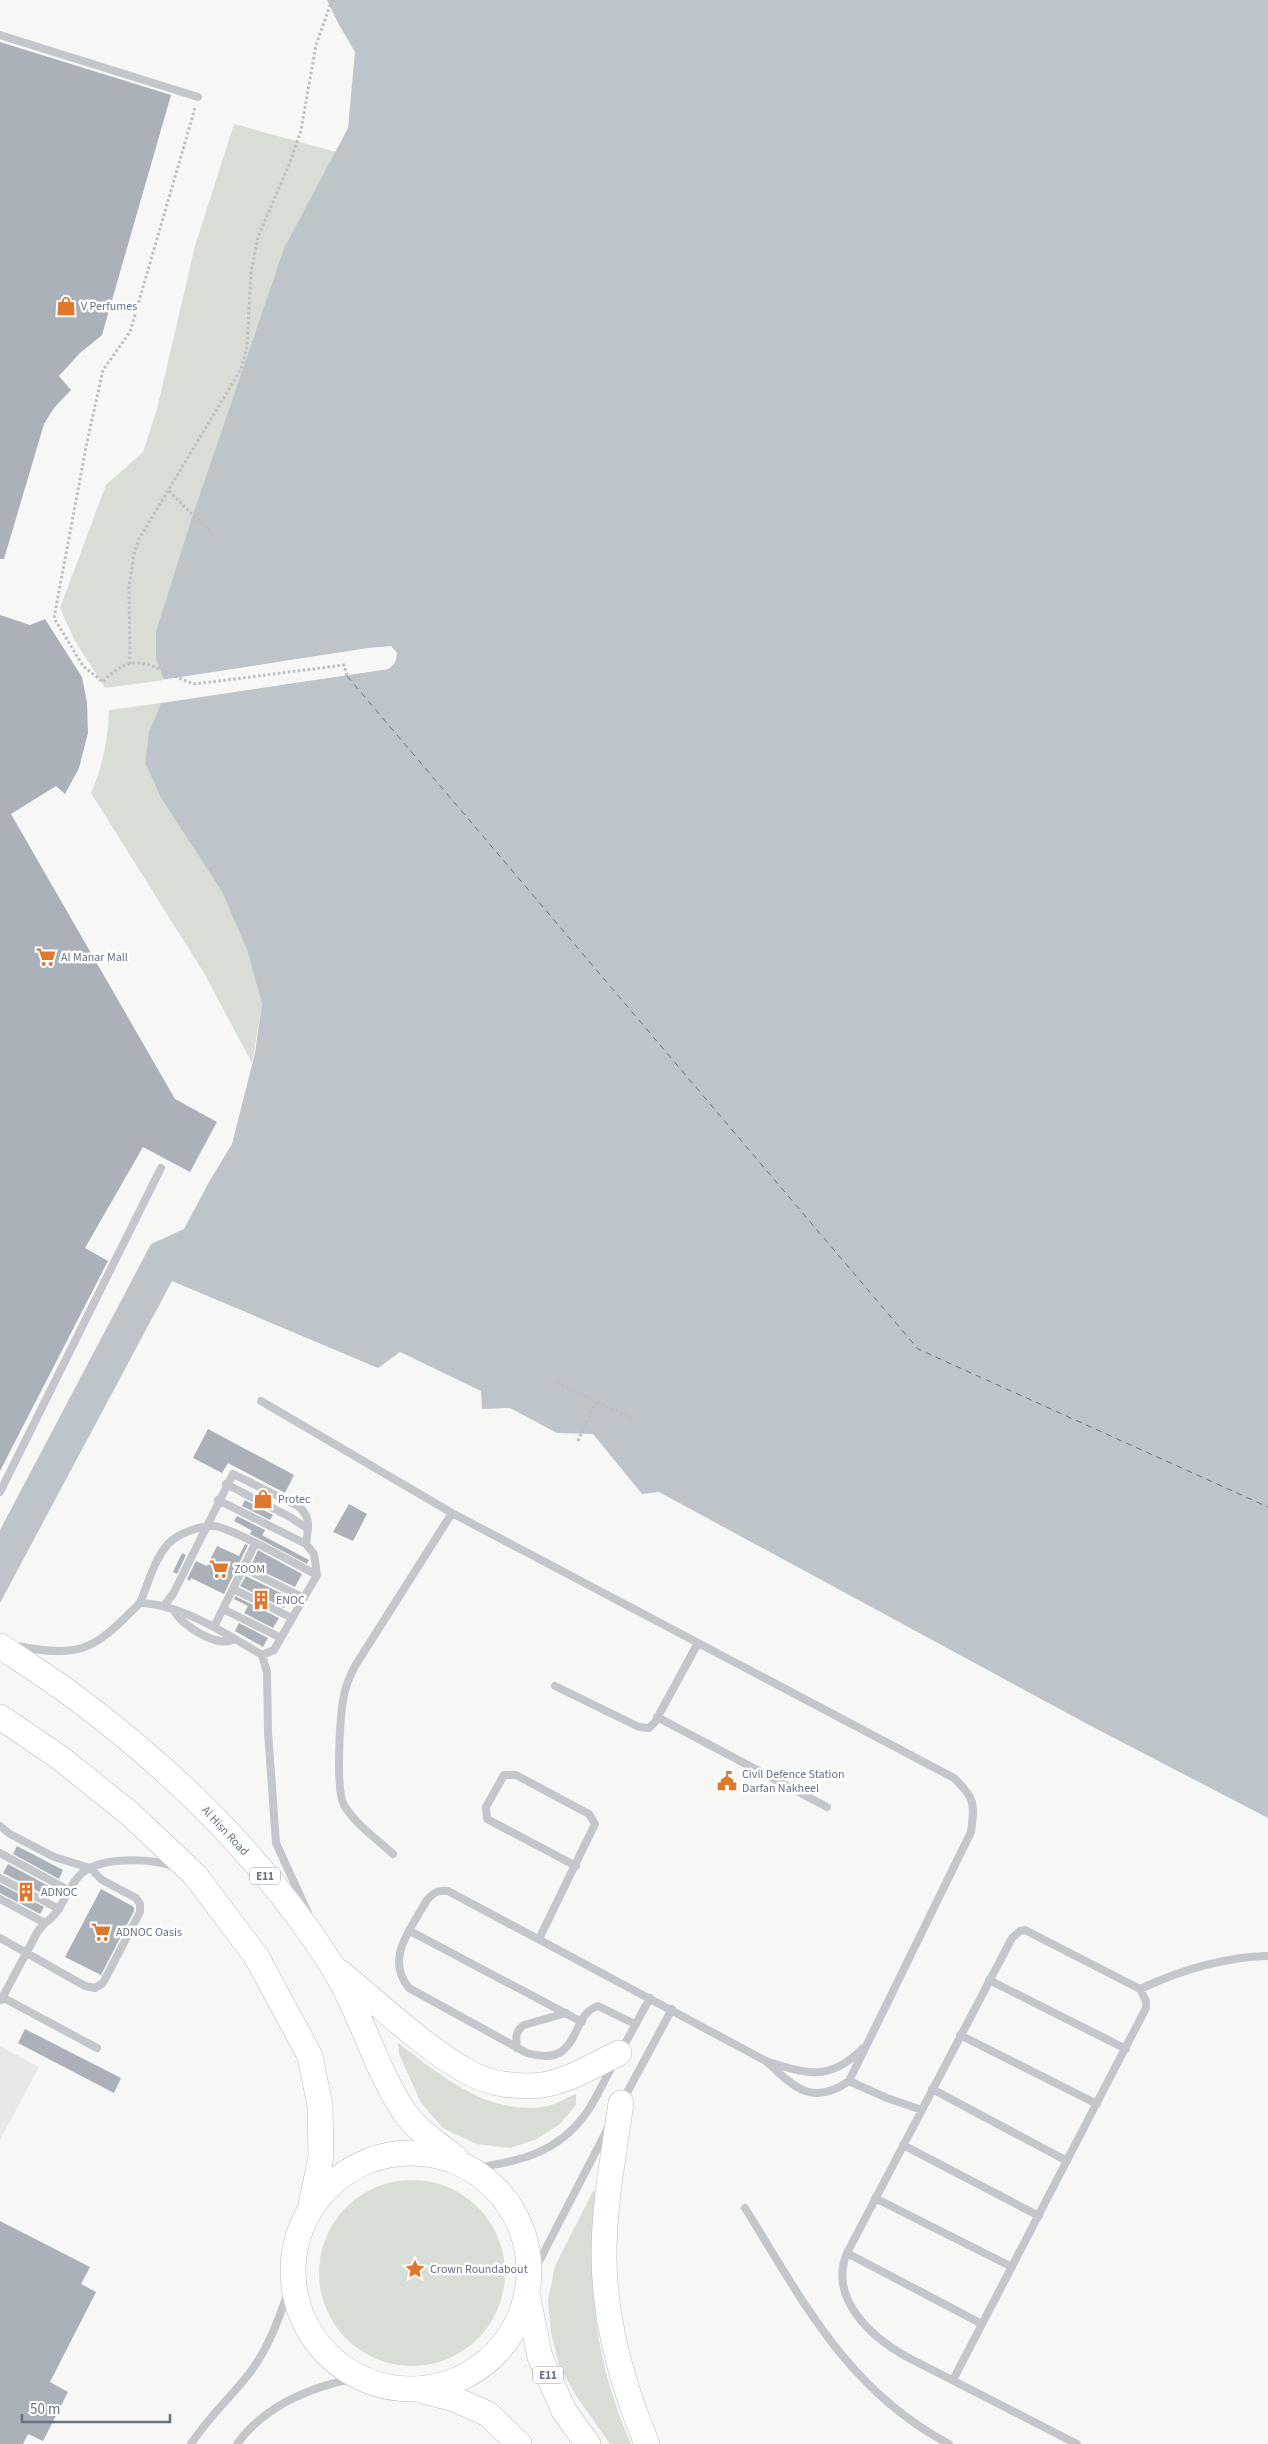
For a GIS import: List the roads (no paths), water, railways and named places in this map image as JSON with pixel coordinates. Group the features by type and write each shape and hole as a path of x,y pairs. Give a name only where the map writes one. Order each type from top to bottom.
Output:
{"main road":[{"name":"Al Hisn Road","path":"0,1645 72,1694 138,1747 197,1801 247,1854 286,1901 332,1965 388,2083 406,2115 432,2140 500,2192 517,2216 528,2243 530,2287"},
{"path":"0,1717 59,1757 114,1800 195,1874 256,1956 310,2056 320,2106 321,2157 310,2206 295,2242 292,2280 302,2318 323,2351 356,2378 385,2387 418,2390 454,2399 488,2414 519,2444"},
{"path":"332,1965 411,2030 469,2073 507,2085 543,2085 577,2073 620,2052"},
{"path":"621,2103 609,2184 604,2256 610,2328 628,2398 647,2444"},
{"path":"310,2206 336,2178 369,2160 406,2152 444,2156 466,2166"},
{"path":"418,2390 456,2382 488,2362 513,2334 530,2287"},
{"name":"E11","path":"530,2287 540,2357 564,2411 588,2444"}],"lane":[{"path":"0,35 198,97"},
{"path":"0,1492 161,1168"},
{"path":"261,1401 452,1513 954,1778 966,1790 974,1802 972,1832 866,2046 858,2067 849,2081 836,2090 821,2094 805,2092 791,2085 766,2061"},
{"path":"164,1606 173,1594 226,1484 233,1474 305,1511 309,1519 306,1544"},
{"path":"226,1484 290,1517 308,1529"},
{"path":"218,1500 306,1544 314,1554 316,1575 274,1650 262,1655"},
{"path":"393,1854 352,1815 343,1804 339,1791 345,1692 355,1666 452,1513"},
{"path":"0,1645 46,1651 83,1648 112,1631 140,1603 162,1552 169,1542 183,1534 206,1527 223,1528 316,1575"},
{"path":"214,1627 255,1544"},
{"path":"243,1568 304,1598"},
{"path":"233,1589 292,1618"},
{"path":"140,1603 164,1606 214,1627 262,1655 267,1672 268,1732 276,1843 332,1965"},
{"path":"223,1608 281,1638"},
{"path":"174,1610 178,1619 185,1625 218,1641 230,1642 234,1639"},
{"path":"555,1686 644,1728 652,1725 657,1718 698,1643"},
{"path":"657,1718 827,1807"},
{"path":"539,1939 576,1866 595,1828 592,1817 512,1773 504,1775 486,1806 487,1819 576,1866"},
{"path":"0,1826 10,1834 54,1857 90,1868 102,1880 136,1898 140,1904 140,1912 103,1983 95,1988 85,1986 0,1938"},
{"path":"0,1853 70,1891"},
{"path":"97,2048 1,1999 38,1931 54,1916 79,1875 90,1868 126,1859 160,1862 195,1874"},
{"path":"0,1878 59,1909"},
{"path":"635,2024 598,2006 592,2007 568,2047 558,2053 537,2056 517,2048 409,1988 399,1973 398,1964 402,1946 427,1900 433,1894 440,1891 456,1894 766,2061 804,2073 822,2074 839,2068 866,2046"},
{"path":"0,1899 45,1923"},
{"path":"953,2380 1146,2008 1146,2001 1140,1989 1025,1930 1020,1931 1012,1938 875,2198 842,2265 842,2286 861,2320 871,2332 895,2350 953,2380 1077,2444"},
{"path":"410,1931 582,2022"},
{"path":"1140,1989 1174,1973 1204,1965 1268,1956"},
{"path":"989,1980 1126,2049"},
{"path":"466,2166 532,2157 559,2142 586,2113 650,1998"},
{"path":"530,2287 621,2103 672,2009"},
{"path":"517,2048 519,2028 566,2013"},
{"path":"960,2035 1097,2104"},
{"path":"849,2081 887,2098 922,2110"},
{"path":"932,2089 1067,2161"},
{"path":"903,2144 1038,2216"},
{"path":"875,2198 1012,2268"},
{"path":"745,2208 817,2324 846,2362 880,2397 906,2418 949,2444"},
{"path":"847,2253 982,2324"},
{"path":"191,2444 220,2405 248,2375 264,2351 292,2280"},
{"path":"237,2444 264,2416 289,2399 322,2385 356,2378"}],"place":[{"name":"V Perfumes","path":"66,306"},
{"name":"Al Manar Mall","path":"46,957"},
{"name":"Protec","path":"263,1499"},
{"name":"ZOOM","path":"219,1569"},
{"name":"ENOC","path":"261,1600"},
{"name":"Civil Defence Station Darfan Nakheel","path":"727,1781"},
{"name":"ADNOC","path":"26,1892"},
{"name":"ADNOC Oasis","path":"101,1932"},
{"name":"Crown Roundabout","path":"415,2269"}]}
